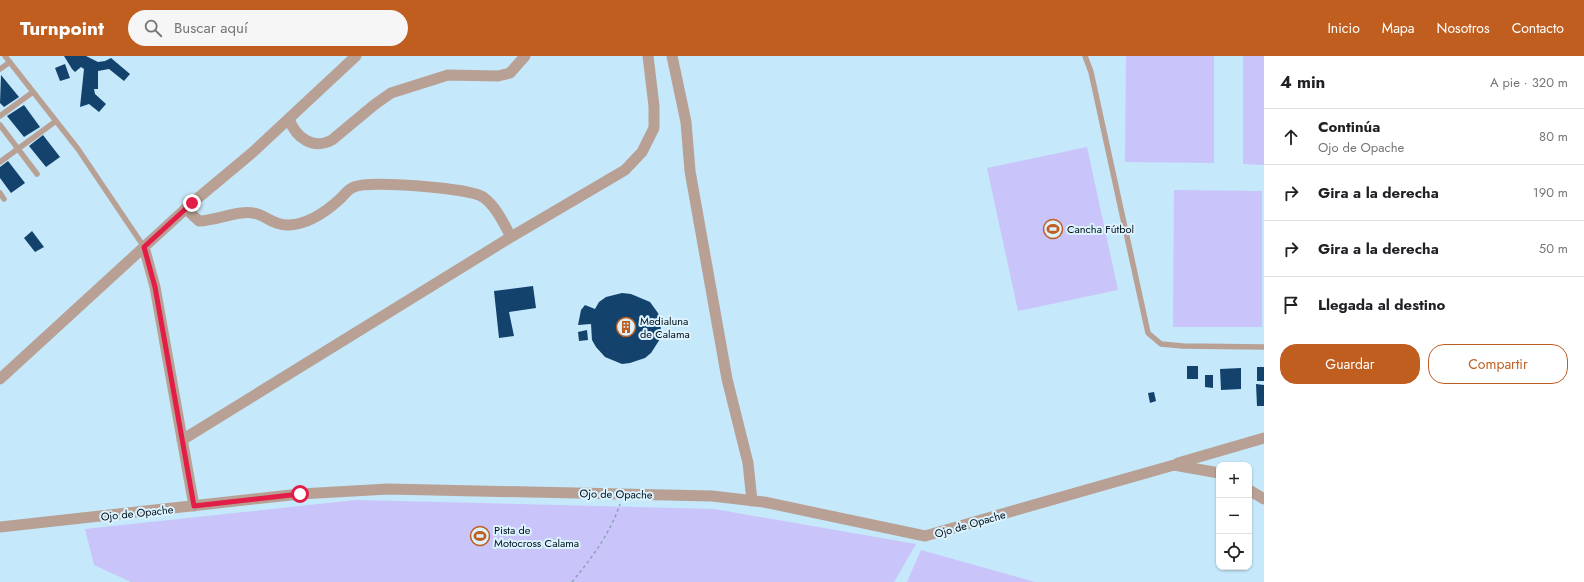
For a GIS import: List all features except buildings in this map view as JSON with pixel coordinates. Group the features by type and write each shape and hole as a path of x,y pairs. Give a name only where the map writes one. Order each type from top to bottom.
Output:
{"street":[{"path":"0,379 186,209 289,119 356,56"},
{"path":"289,119 298,135 310,143 325,144 391,93 448,75 498,76 510,73 525,56"},
{"path":"182,440 511,237 625,170 642,152 654,128 654,106 648,56"},
{"path":"672,56 686,122 691,178 727,379 748,463 752,501"},
{"path":"186,209 199,221 212,221 238,213 252,212 270,222 290,225 326,211 355,186 404,185 469,192 483,197 494,209 511,237"},
{"path":"144,247 155,287 194,506"},
{"path":"1174,465 1264,438"},
{"path":"1216,469 1212,456 1219,451"},
{"name":"Ojo de Opache","path":"0,527 300,494 388,489 712,496 752,501 925,536 1174,465 1216,472"},
{"path":"1252,492 1264,499"}],"lane":[{"path":"5,56 87,162 144,247"},
{"path":"1085,56 1091,72 1148,333 1161,344 1183,346 1264,347"},
{"path":"0,69 10,62"},
{"path":"0,116 33,92"},
{"path":"0,162 56,121"},
{"path":"0,124 36,174"},
{"path":"0,193 4,199"}],"path":[{"path":"572,582 591,559 612,524 619,505 621,494"}],"shaded area":[{"path":"1126,56 1214,56 1214,163 1125,162"},
{"path":"1243,56 1264,56 1264,165 1243,164"},
{"name":"Cancha Fútbol","path":"1087,147 1118,290 1018,311 987,168"},
{"path":"1174,190 1262,191 1262,327 1173,327"},
{"name":"Pista de Motocross Calama","path":"356,500 714,509 916,544 894,582 131,582 94,565 85,529"},
{"path":"921,550 1035,582 907,582"}],"place":[{"name":"Cancha Fútbol","path":"1053,229"},
{"name":"Medialuna de Calama","path":"626,327"},
{"name":"Pista de Motocross Calama","path":"480,536"}],"route":[{"path":"192,203 144,247 155,287 194,506 300,494"}]}
